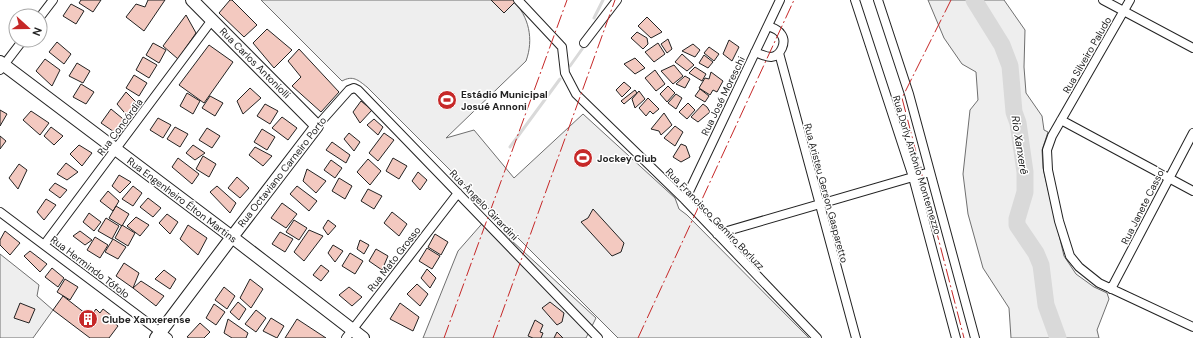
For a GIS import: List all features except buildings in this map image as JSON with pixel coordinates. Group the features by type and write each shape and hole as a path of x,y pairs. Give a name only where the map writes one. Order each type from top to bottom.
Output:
{"street":[{"path":"47,8 53,0"},
{"name":"Rua Carlos Antoniolli","path":"192,0 317,126"},
{"name":"Rua Francisco Gemiro Borluzz","path":"518,0 562,47 565,73 576,94 685,200 817,338"},
{"path":"584,43 617,0"},
{"name":"Rua José Moreschi","path":"685,200 780,0"},
{"name":"Rua Dorly Antônio Montemezzo","path":"855,0 913,177 956,338"},
{"name":"Rua Dorly Antônio Montemezzo","path":"878,0 908,94 974,338"},
{"path":"1103,0 1193,48"},
{"name":"Rua Silveiro Paludo","path":"1130,0 1052,136 1047,150 1046,159 1059,222 1070,256 1099,283 1193,327"},
{"name":"Rua Concórdia","path":"44,245 212,20"},
{"path":"755,52 768,57 773,57 778,53 782,46 784,41 783,36 776,29 768,26"},
{"path":"1,66 16,48"},
{"name":"Rua Aristeu Gerson Gasparetto","path":"778,53 856,338"},
{"name":"Rua Engenheiro Élton Martins","path":"1,66 232,237 349,334 363,338"},
{"name":"Rua Octaviano Carneiro Porto","path":"162,336 232,237 317,126 349,90 354,88"},
{"name":"Rua Ângelo Girardini","path":"354,88 358,90 598,338"},
{"path":"1061,120 1193,191"},
{"name":"Rua Janete Cassol","path":"1111,289 1193,133"},
{"path":"717,234 930,172"},
{"name":"Rua Mato Grosso","path":"349,334 458,193"},
{"name":"Rua Hermindo Tófolo","path":"0,212 162,336"}],"shaded area":[{"name":"Jockey Club","path":"261,0 513,0 523,14 530,37 530,45 526,61 446,138 474,130 514,178 583,114 675,198 679,209 687,215 809,338 618,338 367,87 358,80 352,78 342,81"},
{"path":"928,0 1004,0 1025,30 1024,67 1026,93 1042,116 1044,130 1048,132 1042,150 1043,168 1064,256 1076,274 1094,287 1107,293 1109,299 1097,330 1099,338 1011,338 1009,308 983,268 968,214 963,174 970,110 978,100 976,72 962,64 944,38"},
{"path":"487,218 596,318 586,338 423,338 458,251"},
{"path":"0,254 39,285 37,296 53,310 33,338 0,338"}],"waterway":[{"path":"594,18 603,0"},
{"name":"Rio Xanxerê","path":"974,0 1002,45 1010,66 1014,112 1018,123 1025,172 1025,192 1017,219 1017,225 1036,253 1041,265 1046,305 1058,338"},
{"path":"570,66 585,45"},
{"path":"510,147 560,79"}],"power":[{"path":"444,338 567,0"},
{"path":"493,338 615,0"},
{"path":"638,338 794,0"},
{"path":"951,0 902,98 964,338"}],"place":[{"name":"Estádio Municipal Josué Annoni","path":"447,100"},
{"name":"Jockey Club","path":"583,158"},
{"name":"Clube Xanxerense","path":"88,319"}]}
